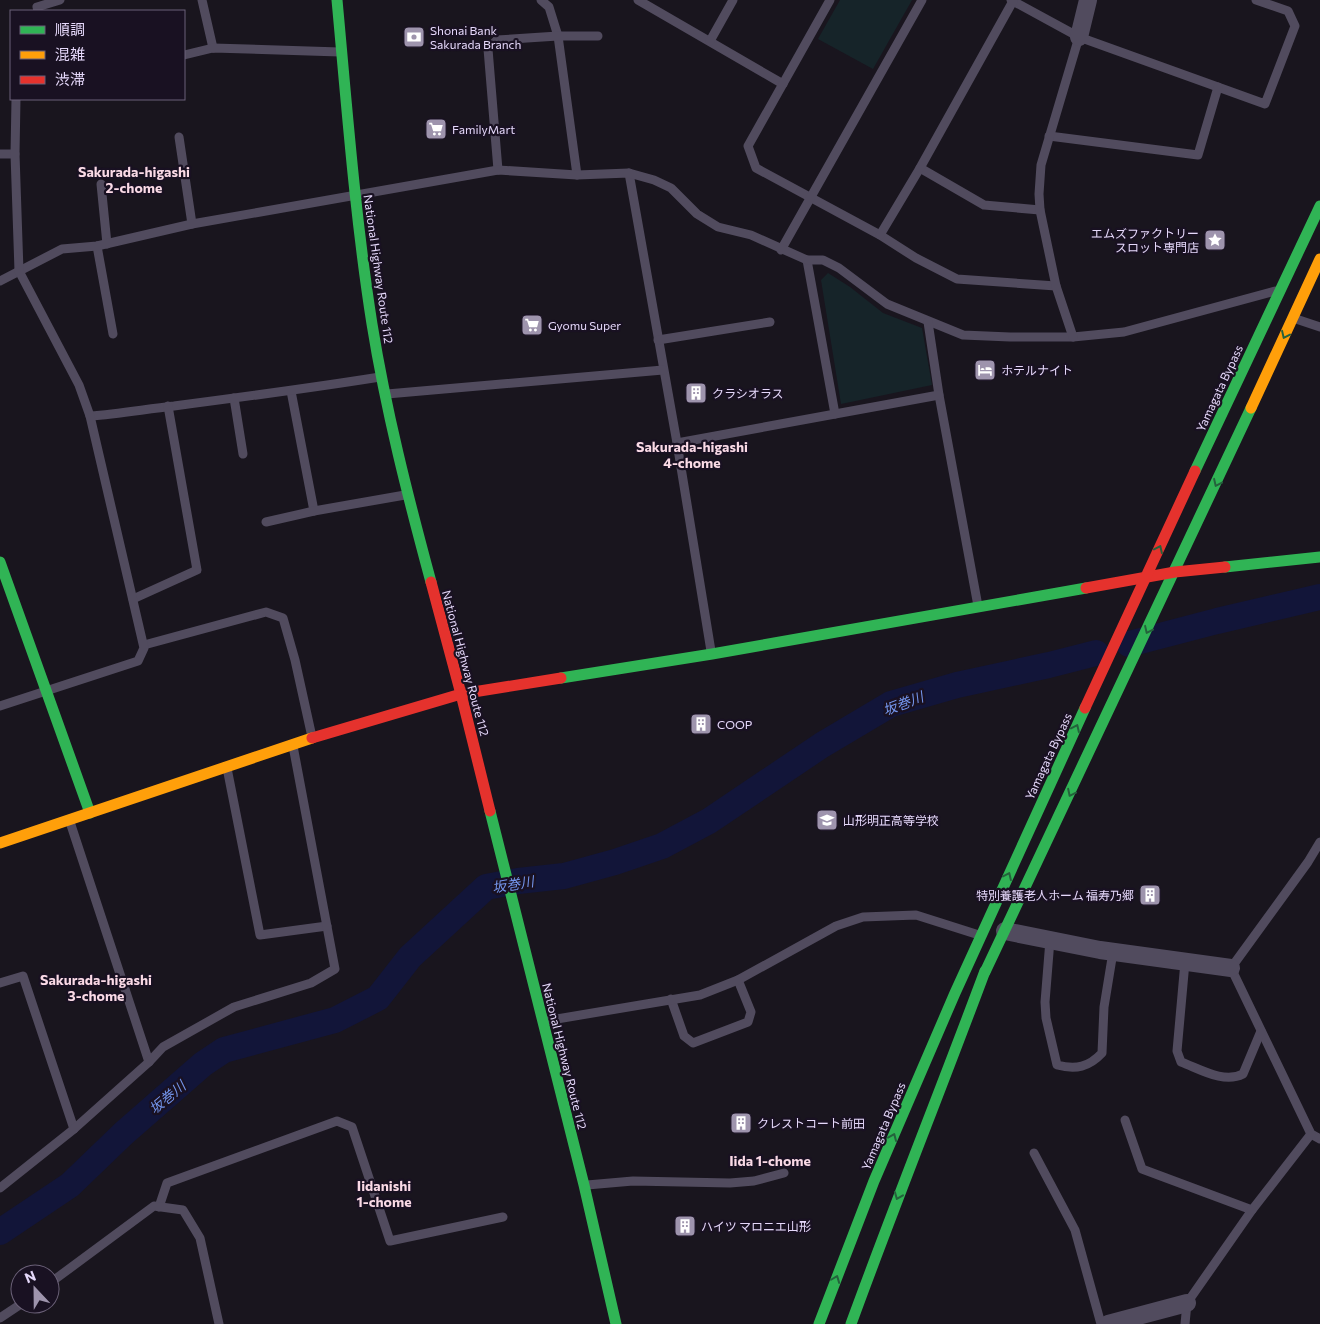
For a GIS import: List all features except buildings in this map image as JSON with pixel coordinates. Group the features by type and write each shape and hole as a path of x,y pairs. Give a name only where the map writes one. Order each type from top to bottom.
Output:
{"main road":[{"name":"National Highway Route 112","path":"337,0 355,195 372,324 385,394 407,494 461,694 584,1185 616,1324"},
{"name":"Yamagata Bypass","path":"819,1324 874,1181 955,992 1145,578 1320,206"},
{"path":"856,1278 887,1194 985,971 1175,572 1320,259"},
{"path":"0,843 312,738 461,694 712,654 1175,572 1316,558"},
{"path":"0,562 90,813"},
{"path":"898,1096 940,1009 981,938"},
{"path":"852,1324 897,1199 928,1124 985,971"}],"street":[{"path":"1079,37 1088,0"},
{"path":"1005,931 1113,952 1231,968"},
{"path":"1108,1324 1187,1303"}],"lane":[{"path":"38,10 37,7 60,0"},
{"path":"202,0 213,48"},
{"path":"541,0 549,7 558,36 577,175"},
{"path":"638,0 783,84"},
{"path":"710,41 733,0"},
{"path":"830,0 748,146 756,168 957,279 1056,286"},
{"path":"781,250 922,0"},
{"path":"880,235 920,168 1012,1 1079,37 1264,104 1295,26 1288,11 1256,0"},
{"path":"498,170 488,49 497,40 558,36 598,36"},
{"path":"1073,337 1056,286 1040,210 1041,165 1048,136 1079,37"},
{"path":"185,55 213,48 342,52"},
{"path":"1048,136 1198,155 1218,87"},
{"path":"0,706 138,661 144,648 90,416 79,384 19,271 15,154 16,100"},
{"path":"179,136 192,224"},
{"path":"0,154 15,154"},
{"path":"920,168 984,205 1040,210"},
{"path":"0,281 62,249 102,245 192,224 498,170 577,175 629,173 654,180 671,188 697,214 718,227 751,235 807,260 823,260 839,268 887,304 963,335 1073,337 1124,332 1281,289"},
{"path":"629,173 712,654"},
{"path":"101,184 102,245 113,334"},
{"path":"807,260 835,414"},
{"path":"1293,318 1320,327"},
{"path":"658,340 770,322"},
{"path":"928,322 939,395 978,606"},
{"path":"385,394 663,370"},
{"path":"90,416 119,414 382,377"},
{"path":"291,391 314,511"},
{"path":"677,443 939,395"},
{"path":"234,398 243,454"},
{"path":"133,599 197,570 168,406"},
{"path":"266,522 407,494"},
{"path":"144,645 266,612 283,618 295,660 312,738"},
{"path":"0,1188 74,1129 149,1062 163,1047 234,1007 311,983 335,969 293,745"},
{"path":"227,768 260,935 327,926"},
{"path":"70,819 149,1062"},
{"path":"1320,842 1308,862 1231,968 1311,1134 1320,1138"},
{"path":"543,1021 700,994 738,980 836,926 863,916 916,915 981,938"},
{"path":"1050,940 1045,1002 1046,1018 1057,1065 1070,1069 1093,1063 1102,1053 1104,1007 1113,952"},
{"path":"1185,962 1177,1051 1181,1062 1225,1078 1235,1078 1243,1074 1261,1031"},
{"path":"0,983 23,976 74,1129"},
{"path":"671,1000 684,1036 693,1044 748,1022 751,1012 738,980"},
{"path":"1125,1120 1142,1169 1252,1210"},
{"path":"159,1207 167,1183 337,1121 352,1127 390,1241 503,1218"},
{"path":"1185,1324 1187,1303 1252,1210 1311,1134"},
{"path":"1034,1153 1075,1230 1101,1324"},
{"path":"584,1185 633,1181 730,1183 754,1181 784,1173"},
{"path":"60,1276 154,1206 184,1210 200,1238 219,1324"}],"shaded area":[{"path":"840,0 912,0 873,69 818,39"},
{"path":"828,273 850,287 883,313 922,328 932,385 841,404 821,280"}],"waterway":[{"name":"坂巻川","path":"1129,644 1320,597"},
{"name":"坂巻川","path":"0,1232 70,1185 124,1133 203,1064 224,1050 335,1020 378,998 410,957 486,887 564,876 615,862 662,846 709,821 822,745 891,704 957,685 1096,653"}],"traffic: fast":[{"path":"337,0 356,202 372,324 398,454 431,582"},
{"path":"1195,471 1320,206"},
{"path":"985,972 1251,408"},
{"path":"1225,567 1320,557"},
{"path":"0,562 90,813"},
{"path":"561,678 712,654 1086,588"},
{"path":"819,1324 874,1181 955,993 1085,708"},
{"path":"490,811 584,1185 616,1324"},
{"path":"851,1324 985,971"}],"traffic: slow":[{"path":"1251,408 1320,259"},
{"path":"0,843 312,738"}],"traffic: jam":[{"path":"1085,708 1195,471"},
{"path":"1086,588 1175,572 1225,567"},
{"path":"431,582 490,811"},
{"path":"312,738 461,694 561,678"}],"place":[{"name":"Shonai Bank Sakurada Branch","path":"414,37"},
{"name":"FamilyMart","path":"436,129"},
{"name":"エムズファクトリー スロット専門店","path":"1215,240"},
{"name":"Gyomu Super","path":"532,325"},
{"name":"ホテルナイト","path":"985,370"},
{"name":"クラシオラス","path":"696,393"},
{"name":"COOP","path":"701,724"},
{"name":"山形明正高等学校","path":"827,820"},
{"name":"特別養護老人ホーム 福寿乃郷","path":"1150,895"},
{"name":"クレストコート前田","path":"741,1123"},
{"name":"ハイツ マロニエ山形","path":"685,1226"}],"district":[{"name":"Sakurada-higashi 2-chome","path":"134,180"},
{"name":"Sakurada-higashi 4-chome","path":"692,454"},
{"name":"Sakurada-higashi 3-chome","path":"96,988"},
{"name":"Iida 1-chome","path":"770,1160"},
{"name":"Iidanishi 1-chome","path":"384,1194"}]}
